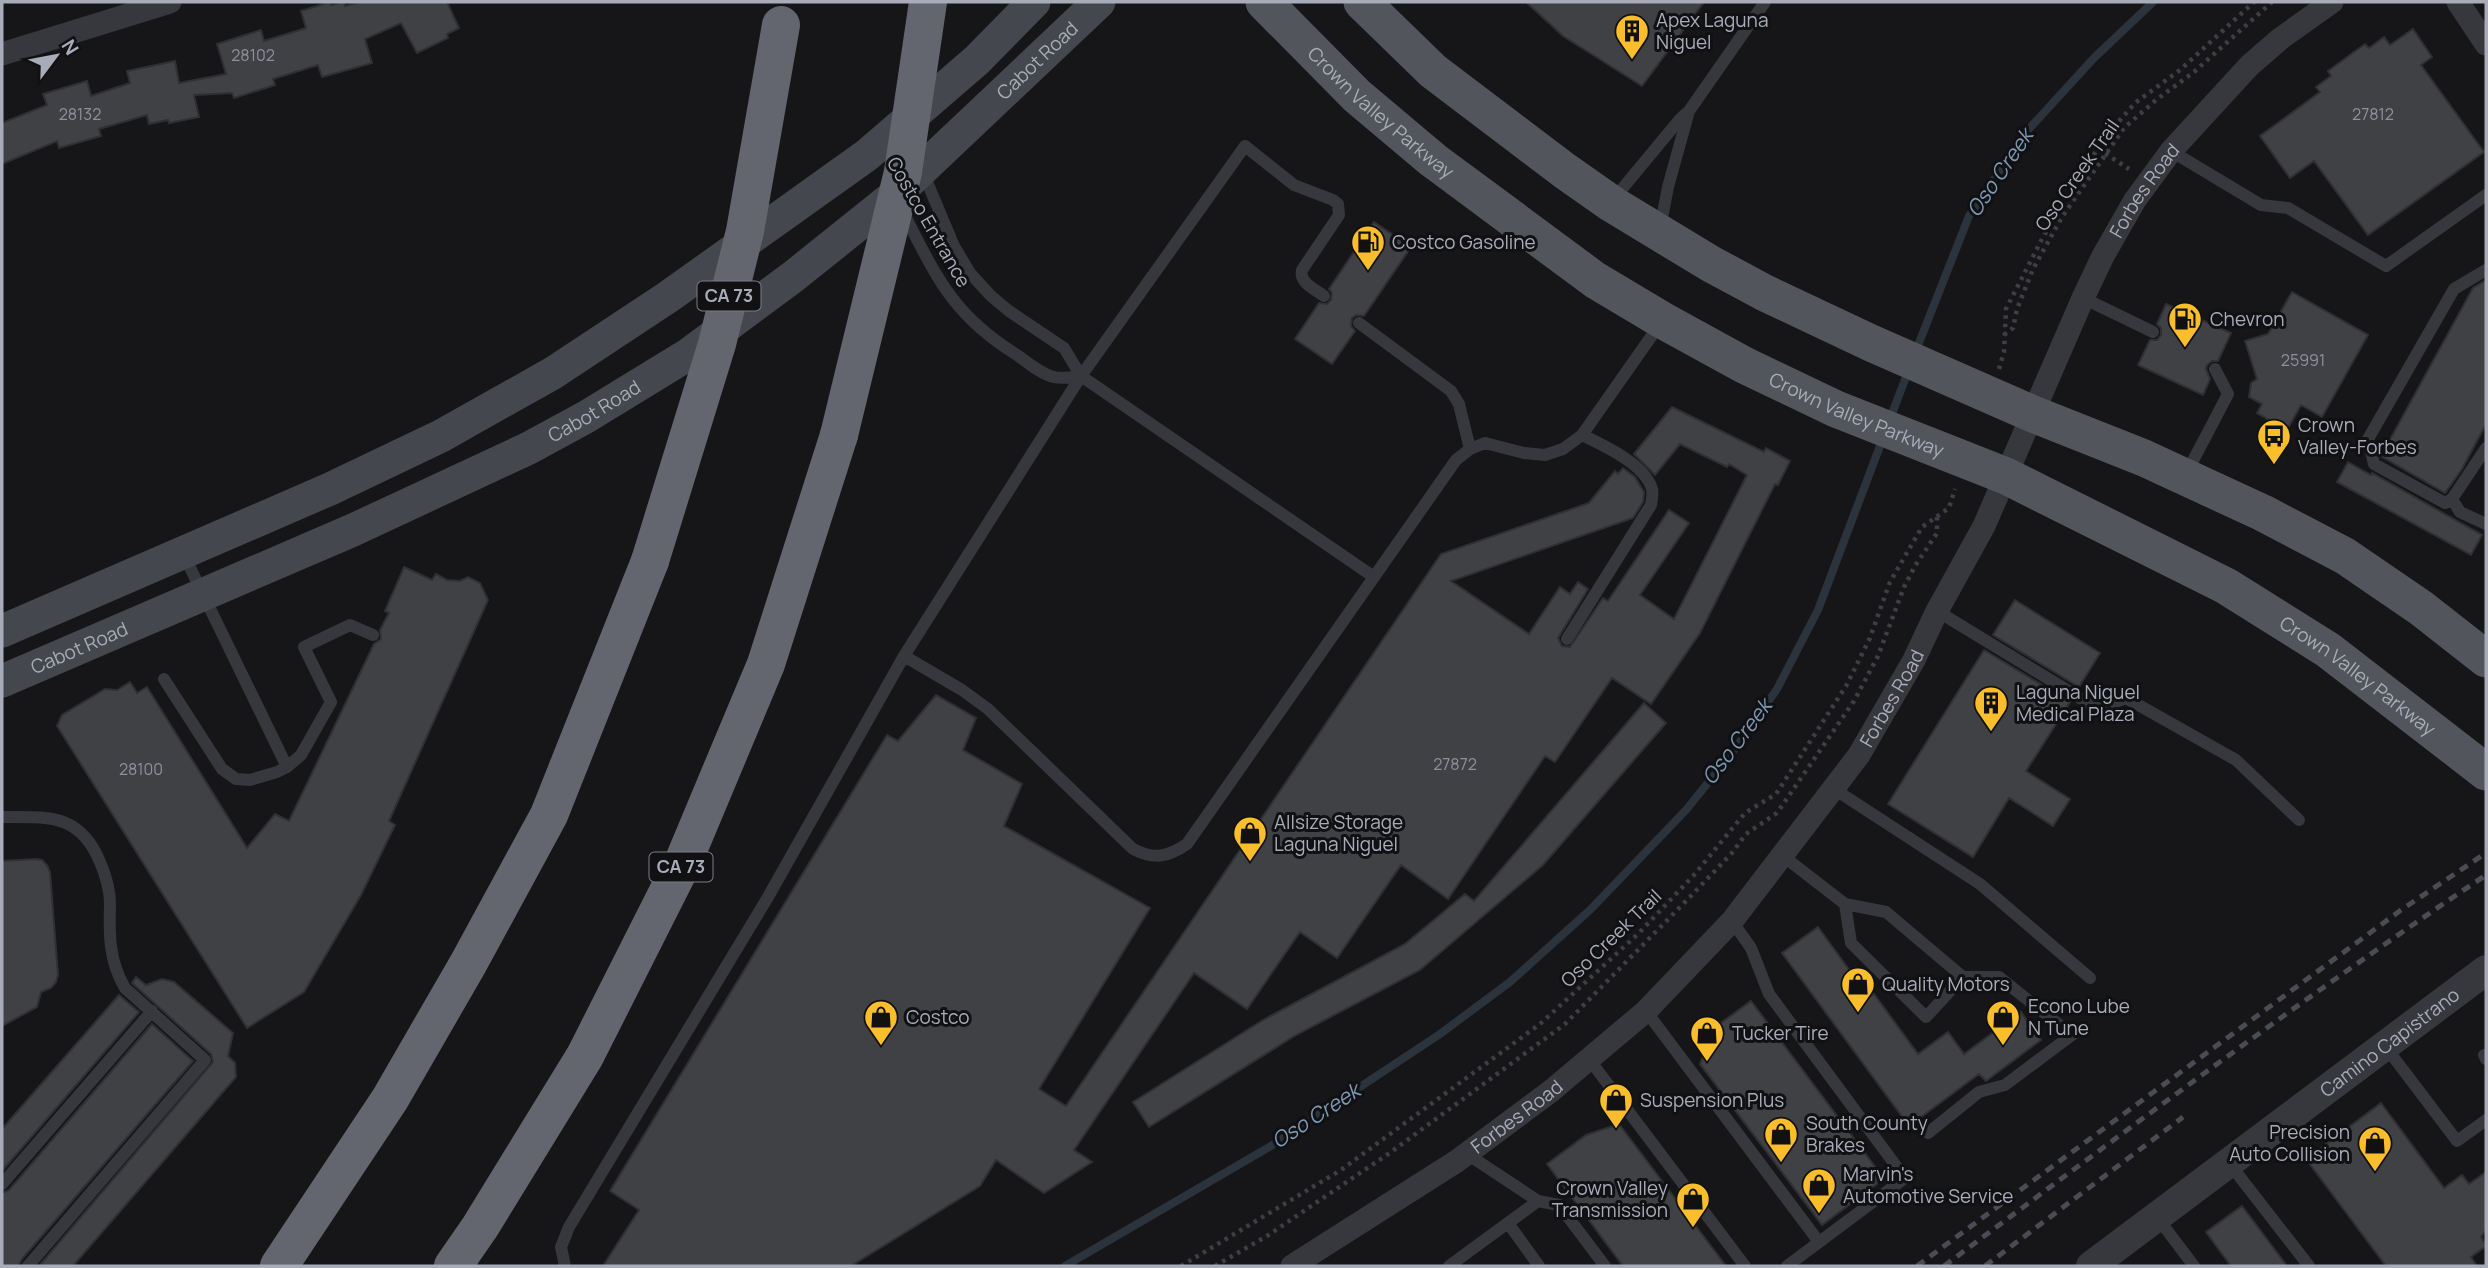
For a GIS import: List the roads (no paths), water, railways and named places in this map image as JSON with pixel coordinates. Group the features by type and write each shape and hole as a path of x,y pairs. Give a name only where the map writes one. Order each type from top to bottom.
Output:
{"highway":[{"name":"CA 73","path":"453,1266 585,1056 684,860 766,664 839,435 903,172 928,2"},
{"name":"CA 73","path":"279,1266 390,1099 468,964 549,815 650,561 717,344 745,231 782,13"}],"main road":[{"path":"2,631 322,493 441,436 553,373 870,160 898,129 977,60 1034,2"},
{"name":"Cabot Road","path":"2,681 203,595 493,465 586,417 689,354 794,276 891,190 922,170 1099,2"},
{"name":"Crown Valley Parkway","path":"1264,2 1357,96 1433,160 1595,280 1744,365 1836,410 2006,476 2226,586 2328,650 2482,769"},
{"path":"1362,2 1433,71 1610,203 1659,233 1765,293 1871,343 2263,513 2345,556 2421,608 2486,659"}],"street":[{"path":"2,54 170,2"},
{"name":"Forbes Road","path":"1292,1266 1467,1154 1551,1091 1646,1011 1732,921 1859,755 1914,660 1937,611 1984,526 2083,298 2135,200 2171,151 2249,66 2280,39 2332,2"},
{"path":"2458,2 2486,44"},
{"name":"Camino Capistrano","path":"2091,1266 2486,971"}],"lane":[{"path":"1610,203 1689,111 1765,2"},
{"path":"1659,233 1668,187 1689,111"},
{"name":"Costco Entrance","path":"891,190 954,303 972,322 996,342 1053,377 1081,376 1064,348 1009,311 970,273 954,246 922,170 898,129"},
{"path":"565,1266 561,1247 569,1227 768,897 904,656 1081,376 1245,146 1294,185 1333,200 1340,209 1339,215 1302,270 1303,280 1324,296"},
{"path":"2171,151 2260,205 2288,208 2386,266 2486,195"},
{"path":"2484,271 2454,289 2368,439 2374,464 2445,502 2452,499 2486,449"},
{"path":"2083,298 2153,332"},
{"path":"904,656 962,690 988,709 1133,849 1147,856 1160,857 1174,852 1187,844 1455,460 1470,449 1485,443 1524,453 1545,455 1563,449 1582,435 1662,320"},
{"path":"1360,323 1451,391 1459,404 1470,449"},
{"path":"2185,477 2228,394 2215,369"},
{"path":"1081,376 1374,576"},
{"path":"1567,639 1650,505 1653,492 1647,477 1606,447 1582,435"},
{"path":"2452,499 2460,512 2486,524"},
{"path":"183,553 287,767"},
{"path":"1937,611 2098,709 2126,698 2236,760 2299,820"},
{"path":"164,679 222,769 236,779 250,780 277,772 301,755 331,702 304,647 350,625 373,635"},
{"path":"1834,789 1980,884 2090,978"},
{"path":"2,817 58,819 79,829 94,846 108,884 108,920 114,964 125,988 205,1060 28,1266"},
{"path":"1783,856 1845,904 1886,912 1963,977 1999,977 2072,1035 2005,1085 1979,1092 1928,1133"},
{"path":"1845,904 1851,943 1926,1017 1963,977"},
{"path":"1732,921 1751,948 1769,994 1905,1178 1787,1266"},
{"path":"2,1184 152,1011"},
{"path":"1646,1011 1819,1242"},
{"path":"2385,1046 2457,1141 2486,1120"},
{"path":"1589,1059 1745,1266"},
{"path":"1467,1154 1538,1201 1559,1205 1605,1266"},
{"path":"2229,1163 2309,1266"},
{"path":"1449,1266 1538,1201"},
{"path":"2157,1217 2194,1266"},
{"path":"1508,1223 1539,1266"}],"waterway":[{"name":"Oso Creek","path":"1915,353 1969,216 2028,130 2094,58 2153,2"},
{"name":"Oso Creek","path":"1890,419 1909,369"},
{"name":"Oso Creek","path":"1065,1266 1271,1146 1440,1034 1510,982 1590,910 1686,810 1732,753 1777,689 1818,610 1883,438"}],"railway":[{"path":"1917,1266 2401,910 2486,853"},
{"path":"1944,1266 2280,1018 2486,875"},
{"path":"1985,1266 2183,1117"}],"place":[{"name":"Apex Laguna Niguel","path":"1632,61"},
{"name":"Costco Gasoline","path":"1368,272"},
{"name":"Chevron","path":"2185,349"},
{"name":"Crown Valley-Forbes","path":"2274,466"},
{"name":"Laguna Niguel Medical Plaza","path":"1991,733"},
{"name":"Allsize Storage Laguna Niguel","path":"1250,863"},
{"name":"Quality Motors","path":"1858,1014"},
{"name":"Costco","path":"881,1047"},
{"name":"Econo Lube N Tune","path":"2003,1047"},
{"name":"Tucker Tire","path":"1707,1063"},
{"name":"Suspension Plus","path":"1616,1130"},
{"name":"South County Brakes","path":"1781,1164"},
{"name":"Precision Auto Collision","path":"2375,1173"},
{"name":"Marvin's Automotive Service","path":"1819,1215"},
{"name":"Crown Valley Transmission","path":"1693,1229"}]}
